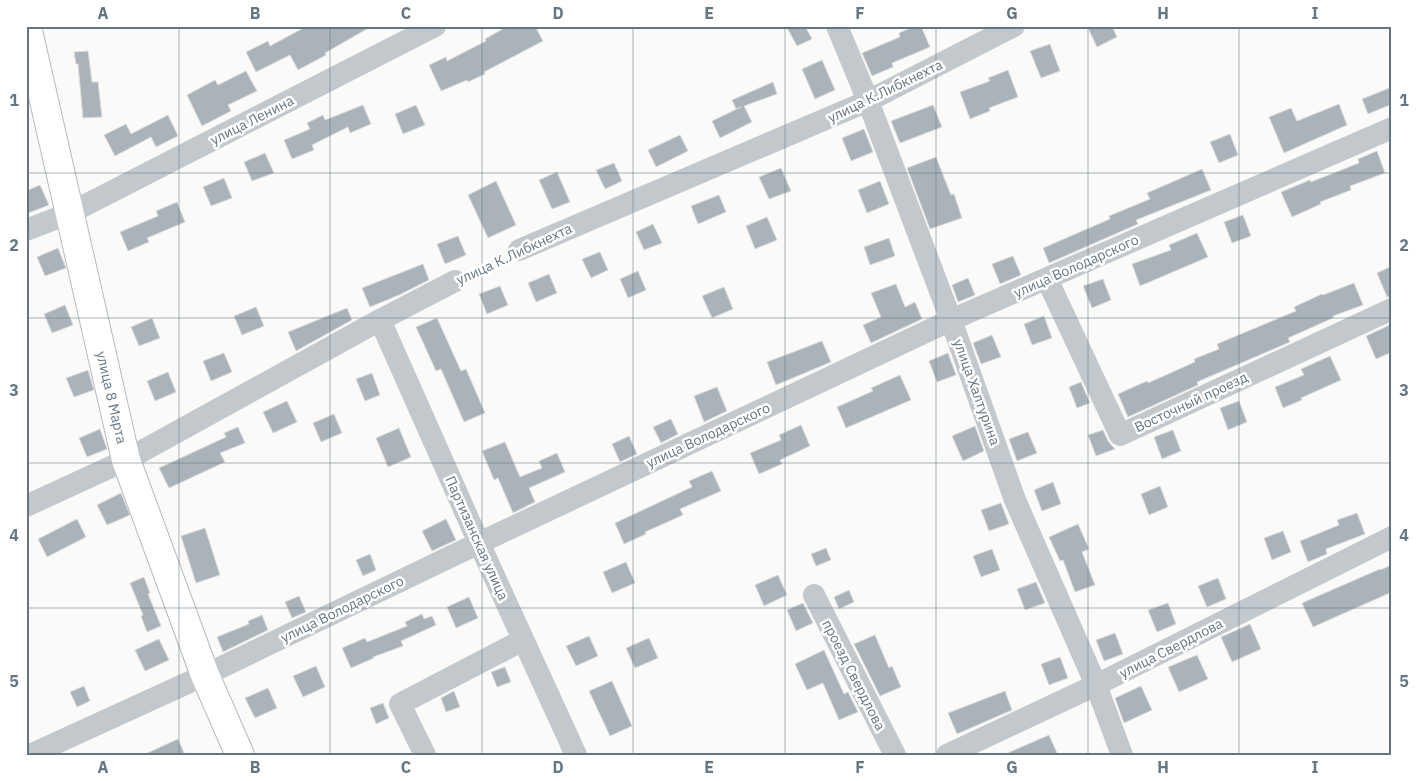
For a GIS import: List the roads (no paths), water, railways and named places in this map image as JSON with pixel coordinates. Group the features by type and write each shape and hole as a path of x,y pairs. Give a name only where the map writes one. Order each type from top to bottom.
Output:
{"main road":[{"name":"улица 8 Марта","path":"27,26 126,460 205,675 240,755"}],"street":[{"name":"улица Ленина","path":"26,230 70,213 434,26"},
{"name":"улица Халтурина","path":"837,26 868,101 951,320 1015,500 1096,685 1122,755"},
{"name":"улица К.Либкнехта","path":"519,250 868,101 1014,26"},
{"name":"улица Володарского","path":"30,755 205,675 951,320 1392,128"},
{"name":"Восточный проезд","path":"1047,279 1120,435 1392,309"},
{"name":"улица К.Либкнехта","path":"26,506 126,460 380,320 455,281"},
{"name":"Партизанская улица","path":"380,320 576,755"},
{"name":"улица Свердлова","path":"948,755 1096,685 1392,537"},
{"name":"проезд Свердлова","path":"814,595 895,755"},
{"path":"425,755 400,704 523,640"}]}
